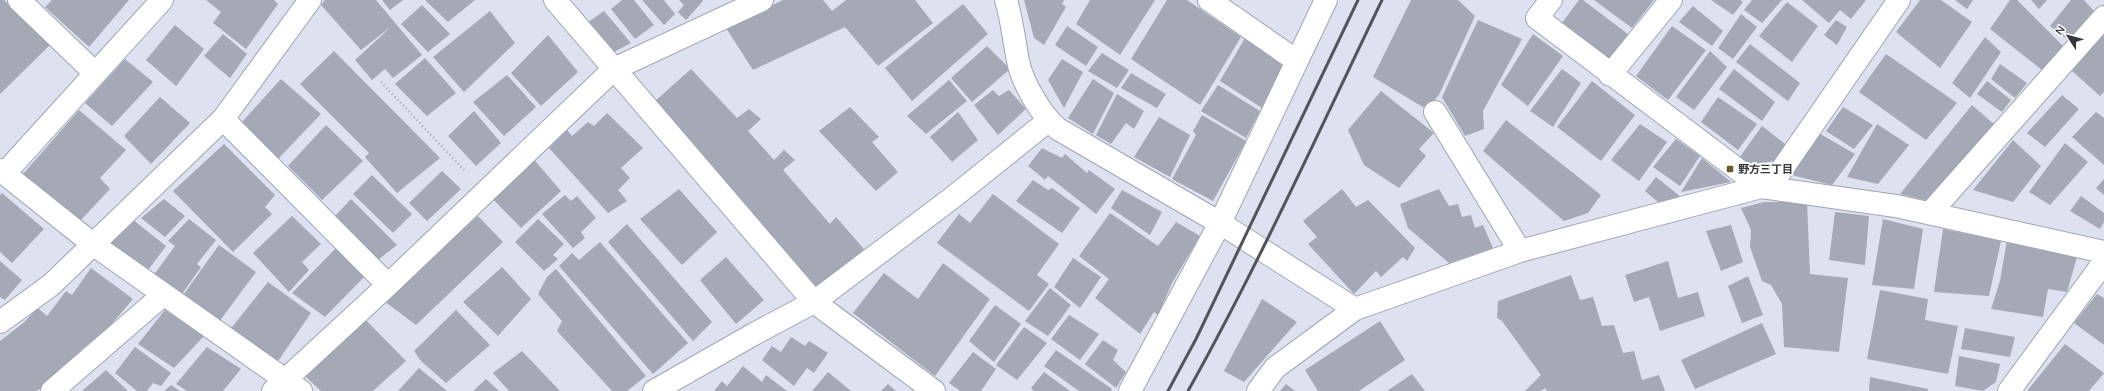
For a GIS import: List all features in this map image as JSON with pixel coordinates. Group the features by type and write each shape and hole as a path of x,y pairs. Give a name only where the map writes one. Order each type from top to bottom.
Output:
{"street":[{"path":"19,0 95,74"},
{"path":"162,0 95,74 2,172 94,245 164,294 286,387 388,285 614,68 762,0"},
{"path":"0,322 51,285 224,119 310,0"},
{"path":"556,0 814,302 934,391"},
{"path":"989,0 1007,5 1018,63 1039,110 1048,121 1058,129 1220,223 1355,309"},
{"path":"1209,0 1297,61"},
{"path":"1130,391 1220,223 1326,0"},
{"path":"1551,0 1537,18 1610,75 1765,188"},
{"path":"1610,75 1671,0"},
{"path":"1765,188 1899,0"},
{"path":"1930,213 2104,17"},
{"path":"1435,112 1520,251"},
{"path":"224,119 388,285"},
{"path":"654,391 754,334 814,302 952,198 1048,121"},
{"path":"1258,391 1275,368 1355,309 1520,251 1765,188 1896,206 2104,252"},
{"path":"2009,391 2104,262"},
{"path":"52,391 164,294"}],"path":[{"path":"381,82 484,192"}],"building":[{"path":"0,0 4,0 51,44 0,94"},
{"path":"52,0 129,0 89,47 45,7"},
{"path":"206,0 274,0 278,4 246,49 213,23 221,12"},
{"path":"325,0 376,0 422,55 393,78 385,69 372,80 355,60 392,26 361,50 321,5"},
{"path":"382,0 403,0 390,10"},
{"path":"425,0 475,0 448,22"},
{"path":"622,0 634,0 654,25 635,39 611,9"},
{"path":"642,0 664,0 675,14 664,25"},
{"path":"679,0 703,1 686,20 678,12 684,5"},
{"path":"783,0 823,0 832,11 846,0 915,0 933,23 878,66 845,27 753,70 726,28"},
{"path":"1024,0 1064,0 1062,4 1066,7 1044,45 1034,38"},
{"path":"1090,0 1155,0 1120,55 1076,24"},
{"path":"1167,0 1187,0 1241,37 1200,105 1131,59"},
{"path":"1411,0 1458,0 1475,16 1439,95 1426,109 1373,77"},
{"path":"1579,0 1583,0 1629,35 1609,60 1561,24"},
{"path":"1594,0 1654,0 1632,28"},
{"path":"1711,0 1740,0 1743,2 1733,15"},
{"path":"1752,0 1782,0 1762,23 1744,10"},
{"path":"1802,0 1866,0 1851,19 1840,10 1829,23"},
{"path":"1920,0 1941,0 1972,22 1940,68 1896,32"},
{"path":"1955,0 1973,0 1967,9"},
{"path":"2010,0 2017,0 2063,46 2042,70 1990,29"},
{"path":"2031,0 2047,0 2039,9"},
{"path":"2071,0 2084,0 2095,12 2068,40 2050,26"},
{"path":"1787,2 1818,26 1792,62 1759,36"},
{"path":"963,4 988,34 912,101 885,68"},
{"path":"422,5 450,34 428,52 401,24"},
{"path":"1693,6 1723,31 1712,46 1679,22"},
{"path":"490,11 515,43 464,92 433,57"},
{"path":"604,11 631,43 610,54 587,23"},
{"path":"1741,14 1757,27 1733,59 1718,48"},
{"path":"1478,20 1522,39 1483,111 1484,129 1465,136 1442,97"},
{"path":"1836,20 1847,27 1837,45 1824,35"},
{"path":"175,25 204,49 176,86 146,60"},
{"path":"1067,26 1098,47 1086,66 1055,45"},
{"path":"1672,26 1706,50 1668,100 1636,76"},
{"path":"2104,33 2104,92 2100,96 2072,71"},
{"path":"223,34 247,54 230,78 204,56"},
{"path":"1533,34 1563,56 1528,106 1501,85"},
{"path":"548,35 578,72 541,106 511,73"},
{"path":"1985,37 2001,52 1970,98 1952,83"},
{"path":"1245,38 1282,65 1262,108 1220,81"},
{"path":"1750,44 1800,83 1788,101 1736,62"},
{"path":"987,46 1010,69 972,102 951,78"},
{"path":"334,51 440,158 397,193 365,157 369,153 300,84"},
{"path":"1710,51 1727,67 1694,110 1676,97"},
{"path":"1102,53 1129,70 1117,88 1088,71"},
{"path":"1886,54 1957,103 1926,140 1859,92"},
{"path":"425,58 456,93 427,116 395,84"},
{"path":"125,59 153,82 112,126 85,103"},
{"path":"1062,59 1083,72 1064,108 1048,80"},
{"path":"2000,64 2027,83 2015,98 1991,79"},
{"path":"691,69 737,118 749,109 761,119 748,131 774,160 784,150 795,160 783,170 830,224 836,217 864,249 812,291 654,102"},
{"path":"1562,69 1581,83 1553,127 1530,111"},
{"path":"1734,69 1775,102 1762,121 1719,89"},
{"path":"1131,73 1166,94 1157,108 1121,88"},
{"path":"507,75 536,107 504,136 473,102"},
{"path":"281,79 321,114 278,159 242,122"},
{"path":"1093,79 1114,93 1093,134 1068,118"},
{"path":"949,80 967,101 926,134 907,116"},
{"path":"1592,81 1635,115 1601,161 1557,127"},
{"path":"1987,81 2011,100 2002,112 1977,94"},
{"path":"1218,85 1260,111 1246,138 1201,111"},
{"path":"993,90 999,96 1009,90 1026,109 998,135 974,105"},
{"path":"1381,91 1434,133 1419,149 1426,156 1399,188 1364,165 1348,130"},
{"path":"1117,94 1144,111 1134,129 1126,123 1111,144 1096,135"},
{"path":"2062,95 2079,109 2045,147 2027,133"},
{"path":"160,97 190,123 151,164 124,136"},
{"path":"1718,97 1757,124 1738,150 1701,122"},
{"path":"1972,105 1996,126 1929,201 1900,194"},
{"path":"850,107 879,137 872,142 898,172 876,191 819,131"},
{"path":"1843,107 1873,125 1854,149 1826,131"},
{"path":"79,110 126,150 100,178 110,189 79,222 23,174"},
{"path":"474,111 501,143 476,166 448,136"},
{"path":"958,112 978,140 952,162 930,137"},
{"path":"2096,112 2104,118 2104,165 2072,137"},
{"path":"607,113 643,148 621,168 630,178 618,190 627,201 608,213 549,148 567,130 572,136 588,122 594,126"},
{"path":"1202,115 1246,141 1213,201 1172,179 1196,135 1193,131"},
{"path":"1159,117 1190,135 1170,177 1134,157"},
{"path":"1506,120 1601,195 1588,213 1564,221 1483,151"},
{"path":"1640,124 1667,142 1639,181 1611,160"},
{"path":"1877,124 1909,145 1878,184 1847,177"},
{"path":"326,125 363,161 322,200 288,166"},
{"path":"1762,126 1785,144 1778,160 1753,166 1739,158"},
{"path":"1817,132 1855,154 1832,185 1787,174"},
{"path":"1676,139 1700,156 1680,186 1653,167"},
{"path":"2013,140 2041,166 2013,202 1973,190"},
{"path":"2065,143 2088,162 2050,205 2029,192"},
{"path":"224,144 275,195 265,207 272,214 233,252 173,191"},
{"path":"1042,148 1062,158 1065,154 1087,173 1089,170 1115,189 1096,214 1048,176 1045,180 1028,166"},
{"path":"531,156 561,191 521,228 490,196"},
{"path":"1702,158 1731,182 1681,192"},
{"path":"442,171 461,189 427,221 409,203"},
{"path":"372,175 412,214 393,233 353,194"},
{"path":"1656,177 1681,197 1658,202 1645,191"},
{"path":"2104,179 2104,195 2096,188"},
{"path":"1033,180 1048,190 1052,188 1080,208 1062,233 1016,201"},
{"path":"679,189 717,232 682,265 640,219"},
{"path":"1342,189 1356,207 1368,200 1415,248 1407,261 1403,257 1381,277 1376,271 1354,294 1308,244 1317,237 1303,221"},
{"path":"1439,189 1449,206 1458,204 1462,217 1471,215 1475,228 1483,225 1493,248 1449,263 1408,228 1400,204"},
{"path":"1122,190 1162,212 1150,235 1111,208"},
{"path":"2,193 44,229 12,263 0,252 0,195"},
{"path":"993,194 1059,244 1037,275 1049,284 1029,311 937,243 959,214 970,223"},
{"path":"565,195 571,201 577,196 596,218 581,232 585,238 573,248 542,214"},
{"path":"2081,196 2104,213 2104,222 2100,229 2070,211"},
{"path":"164,199 185,216 165,237 141,218"},
{"path":"351,199 397,245 378,260 335,216"},
{"path":"1764,202 1807,202 1810,274 1848,278 1839,352 1784,347 1782,304 1771,285 1762,281 1750,247 1751,230 1741,208"},
{"path":"1835,212 1869,216 1865,265 1829,260"},
{"path":"1110,213 1158,246 1176,222 1200,236 1172,283 1158,315 1154,312 1140,334 1095,298 1109,279 1079,256"},
{"path":"292,216 321,244 302,262 309,270 289,292 253,253"},
{"path":"478,216 503,242 416,325 384,301"},
{"path":"132,219 166,246 145,274 104,244"},
{"path":"189,219 216,240 197,264 201,267 182,294 153,276 175,246 168,241"},
{"path":"538,219 564,244 553,255 558,259 544,271 515,242"},
{"path":"1883,219 1923,229 1914,289 1872,285"},
{"path":"627,224 712,322 693,341 608,242"},
{"path":"1731,225 1743,262 1721,271 1706,231"},
{"path":"1943,229 2001,241 1989,296 1934,292"},
{"path":"2007,240 2077,257 2067,292 2048,289 2043,317 1991,309 2000,281"},
{"path":"600,242 688,343 653,374 559,266 572,253 579,260"},
{"path":"219,245 256,272 216,326 181,298"},
{"path":"339,245 367,274 325,317 292,293"},
{"path":"726,257 764,300 736,324 700,280"},
{"path":"1073,258 1101,277 1080,308 1054,287"},
{"path":"0,261 22,280 5,300 0,297"},
{"path":"1668,261 1678,298 1698,292 1705,316 1660,331 1649,297 1634,302 1625,275"},
{"path":"943,263 990,299 935,376 853,313 884,273 918,299"},
{"path":"502,267 531,299 498,336 463,302"},
{"path":"91,268 133,299 109,327 82,349 62,372 37,391 0,391 0,341 22,324 38,308 47,316 66,291 72,295"},
{"path":"556,269 646,376 627,391 612,391 557,331 562,321 538,294 547,277"},
{"path":"1571,275 1580,300 1593,297 1602,326 1614,325 1623,353 1634,351 1642,380 1659,375 1665,391 1547,391 1545,388 1541,391 1525,391 1541,375 1502,321 1497,318 1498,301"},
{"path":"1748,276 1763,315 1742,323 1728,286"},
{"path":"268,282 311,313 276,364 229,331"},
{"path":"1050,288 1071,305 1048,336 1025,321"},
{"path":"1880,290 1928,299 1925,320 1958,326 1948,374 1867,359"},
{"path":"2097,294 2104,298 2104,345 2074,323"},
{"path":"1262,299 1297,322 1244,382 1224,371"},
{"path":"995,305 1021,324 994,362 969,341"},
{"path":"165,310 204,336 174,368 138,344"},
{"path":"456,310 490,345 446,383 421,361 414,351"},
{"path":"1069,315 1099,334 1080,360 1051,339"},
{"path":"362,316 406,361 373,391 321,391 305,376"},
{"path":"1380,321 1405,360 1359,391 1318,391 1305,370"},
{"path":"1762,323 1776,354 1695,389 1681,360"},
{"path":"1024,327 1047,343 1017,380 996,365"},
{"path":"1965,328 2015,337 2010,357 1961,349"},
{"path":"791,337 805,346 809,341 828,353 814,373 807,368 794,386 762,360 772,346 781,352"},
{"path":"1103,340 1118,350 1113,360 1126,372 1116,388 1085,364"},
{"path":"2065,344 2104,373 2089,391 2027,391"},
{"path":"135,347 171,373 161,386 153,383 147,391 137,391 115,373"},
{"path":"207,347 241,369 223,391 187,391 176,384"},
{"path":"1056,350 1112,389 1111,391 1079,391 1044,366"},
{"path":"522,351 560,391 509,391 493,373"},
{"path":"973,352 996,369 981,391 960,391 949,383"},
{"path":"1959,356 2000,364 1996,382 1983,391 1955,386"},
{"path":"743,366 762,382 766,375 787,391 714,391 722,381 727,386"},
{"path":"419,368 447,391 398,391"},
{"path":"106,370 128,391 82,391"},
{"path":"828,372 851,391 812,391"},
{"path":"1044,372 1070,391 1034,391 1031,388"},
{"path":"1412,374 1425,391 1387,391"},
{"path":"1870,377 1928,389 1928,391 1869,391"},
{"path":"486,379 499,391 473,391"},
{"path":"888,384 896,391 881,391"},
{"path":"1286,384 1295,391 1280,391"},
{"path":"171,385 180,391 164,391"}],"railway":[{"path":"1168,391 1196,339 1358,0"},
{"path":"1188,391 1264,246 1382,0"}],"place":[{"name":"野方三丁目","path":"1730,169"}]}
